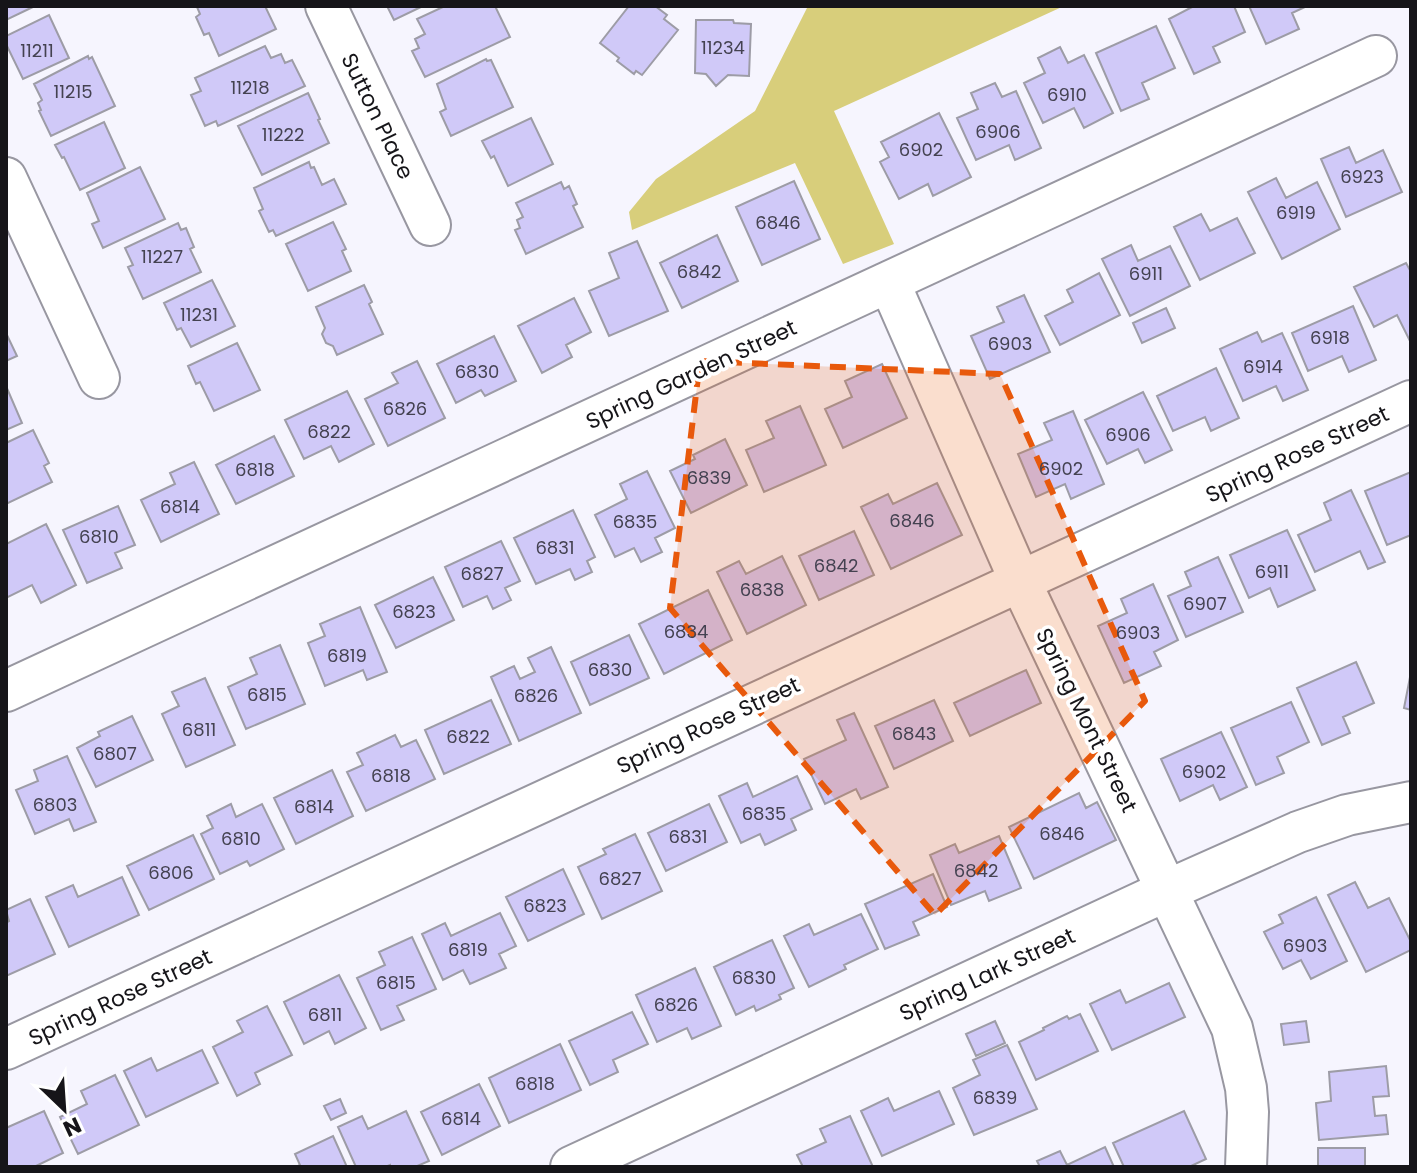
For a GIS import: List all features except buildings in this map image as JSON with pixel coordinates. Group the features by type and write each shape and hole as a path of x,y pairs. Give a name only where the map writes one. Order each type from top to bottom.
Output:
{"street":[{"name":"Sutton Place","path":"326,6 430,225"},
{"name":"Spring Garden Street","path":"6,691 1376,56"},
{"path":"6,178 99,378"},
{"name":"Spring Mont Street","path":"889,282 1020,581 1232,1028 1246,1088 1246,1167"},
{"name":"Spring Rose Street","path":"6,1049 1411,401"},
{"name":"Spring Lark Street","path":"571,1167 1298,832 1347,815 1411,802"}],"highlighted area":[{"path":"700,361 1000,374 1145,701 935,915 670,608"}],"shaded area":[{"path":"808,6 1064,6 834,111 894,244 843,264 795,163 632,230 629,212 656,179 755,111"}]}
